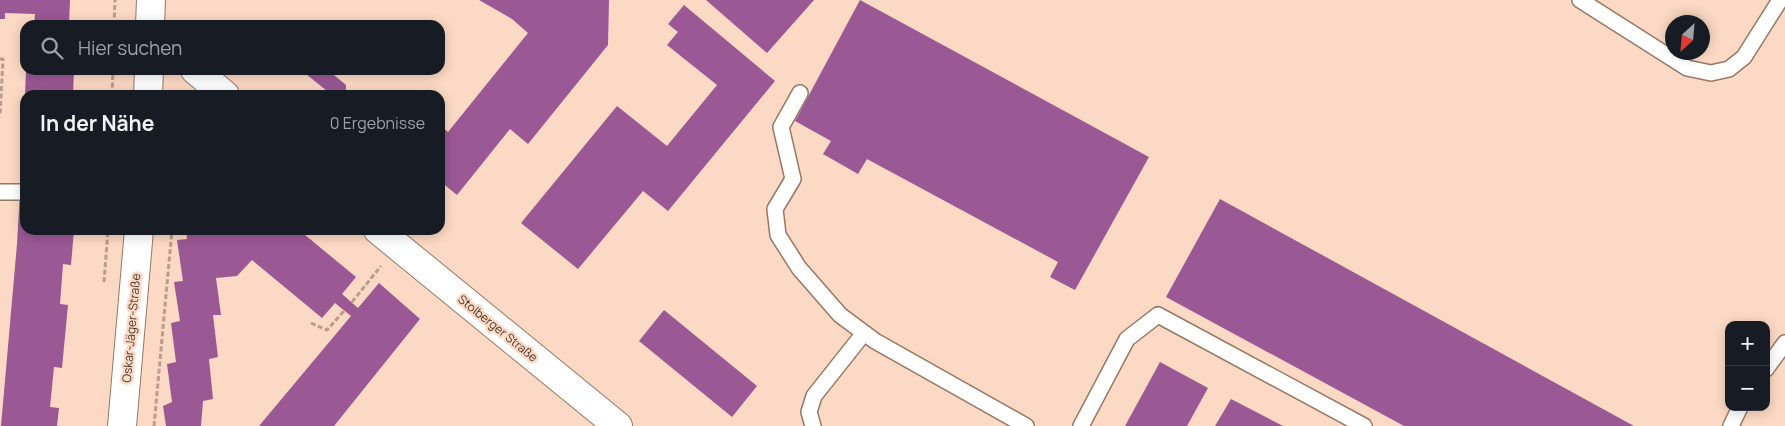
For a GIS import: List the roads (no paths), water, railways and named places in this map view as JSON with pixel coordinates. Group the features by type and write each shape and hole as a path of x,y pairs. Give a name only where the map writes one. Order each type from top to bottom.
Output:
{"street":[{"path":"150,20 151,0"},
{"path":"148,90 149,75"},
{"path":"201,75 219,90"},
{"name":"Oskar-Jäger-Straße","path":"122,426 139,235"},
{"name":"Stolberger Straße","path":"388,238 618,426"}],"lane":[{"path":"1580,0 1687,68 1711,73 1728,69 1744,57 1780,0"},
{"path":"800,93 780,127 793,178 775,209 778,235 799,268 840,315 864,333 1021,425"},
{"path":"0,192 20,192"},
{"path":"1081,426 1127,339 1158,314 1364,426"},
{"path":"813,426 809,412 814,396 864,333"},
{"path":"1768,366 1785,343"},
{"path":"1731,426 1738,411"}]}
